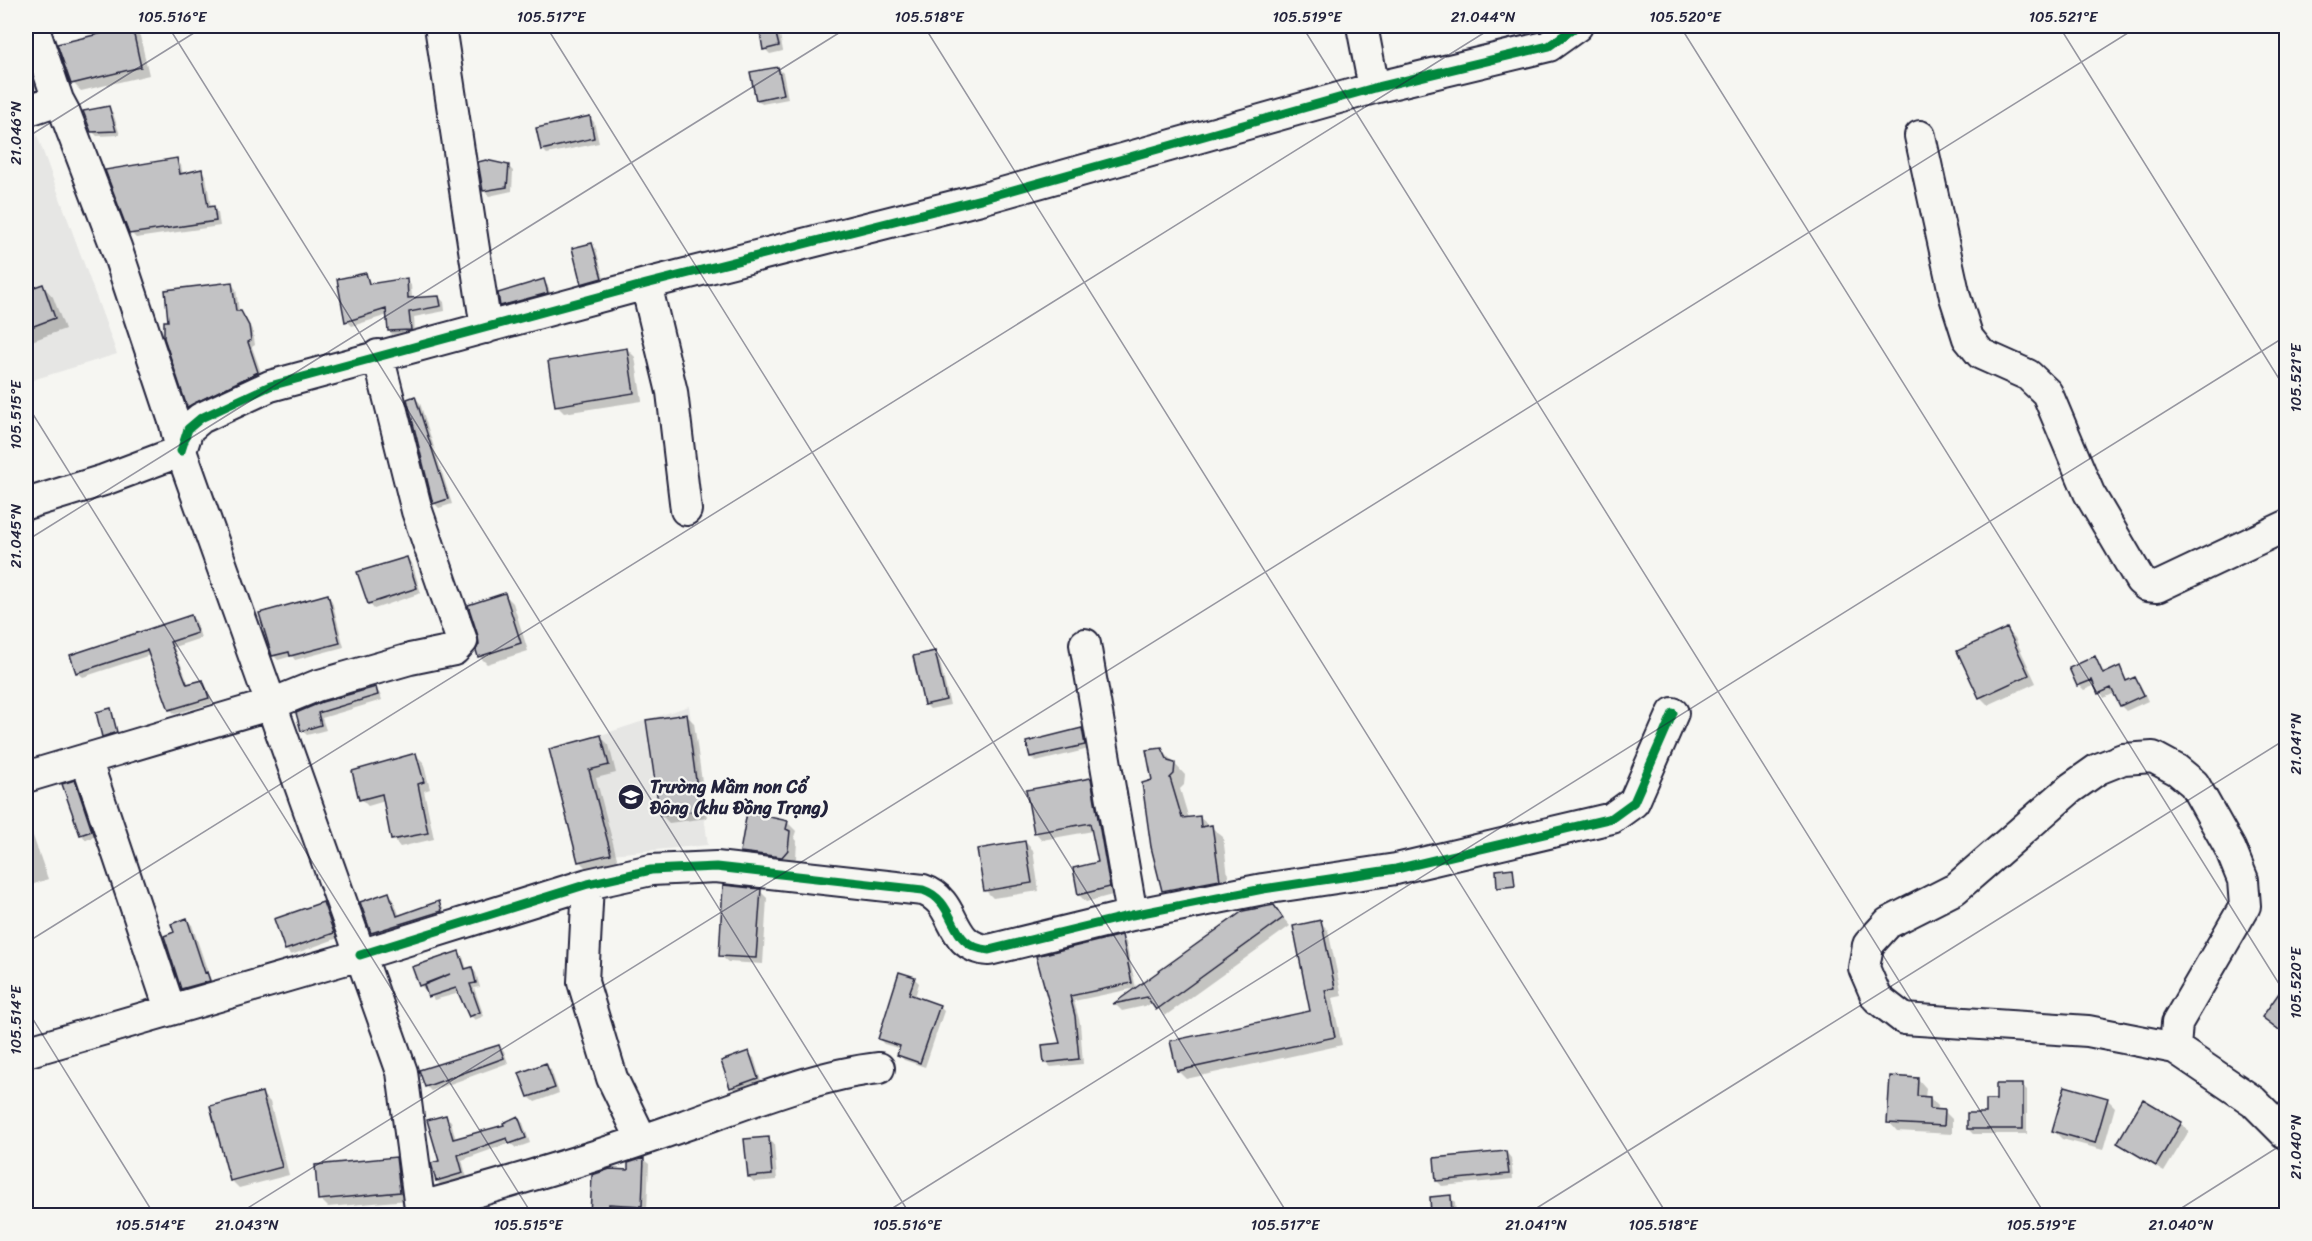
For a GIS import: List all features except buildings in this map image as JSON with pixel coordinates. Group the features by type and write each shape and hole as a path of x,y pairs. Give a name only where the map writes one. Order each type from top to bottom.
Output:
{"street":[{"path":"33,26 58,100 116,247 175,424 181,451 402,1072 421,1211 824,1079 879,1068"},
{"path":"440,26 486,328"},
{"path":"1362,26 1374,88"},
{"path":"181,451 188,429 201,418 270,386 646,284 981,199 1374,88 1549,46 1577,26"},
{"path":"26,111 58,100"},
{"path":"1920,136 1955,297 1968,338 1981,354 2028,375 2047,393 2089,493 2140,580 2147,586 2157,587 2286,526"},
{"path":"646,284 672,392 686,510"},
{"path":"26,777 272,704 316,686 410,659 454,650 462,641 417,511 378,356"},
{"path":"26,504 104,480 181,451"},
{"path":"1085,644 1132,915"},
{"path":"26,1052 360,955 588,884 651,870 716,867 909,888 932,893 940,901 969,946 989,950 1132,915 1263,888 1396,870 1612,818 1634,802 1673,713"},
{"path":"2175,1048 2177,1023 2245,906 2243,880 2230,848 2194,784 2177,770 2154,757 2123,759 2098,769 2071,788 1955,889 1888,923 1868,945 1864,968 1877,998 1904,1019 2088,1031 2175,1048 2253,1101 2286,1134"},
{"path":"86,759 170,1009"},
{"path":"588,884 583,982 612,1078 642,1140"}],"shaded area":[{"path":"33,124 117,354 26,382 26,126"},
{"name":"Trường Mầm non Cổ Đông (khu Đồng Trạng)","path":"689,706 708,845 611,854 578,862 549,749 601,735"}],"cycle path":[{"path":"181,451 188,429 201,418 270,386 646,284 981,199 1374,88 1549,46 1577,26"},
{"path":"360,955 588,884 651,870 716,867 923,890 942,904 966,941 975,947 989,950 1132,915 1263,889 1396,869 1612,818 1634,802 1673,713"}],"place":[{"name":"Trường Mầm non Cổ Đông (khu Đồng Trạng)","path":"631,797"}]}
